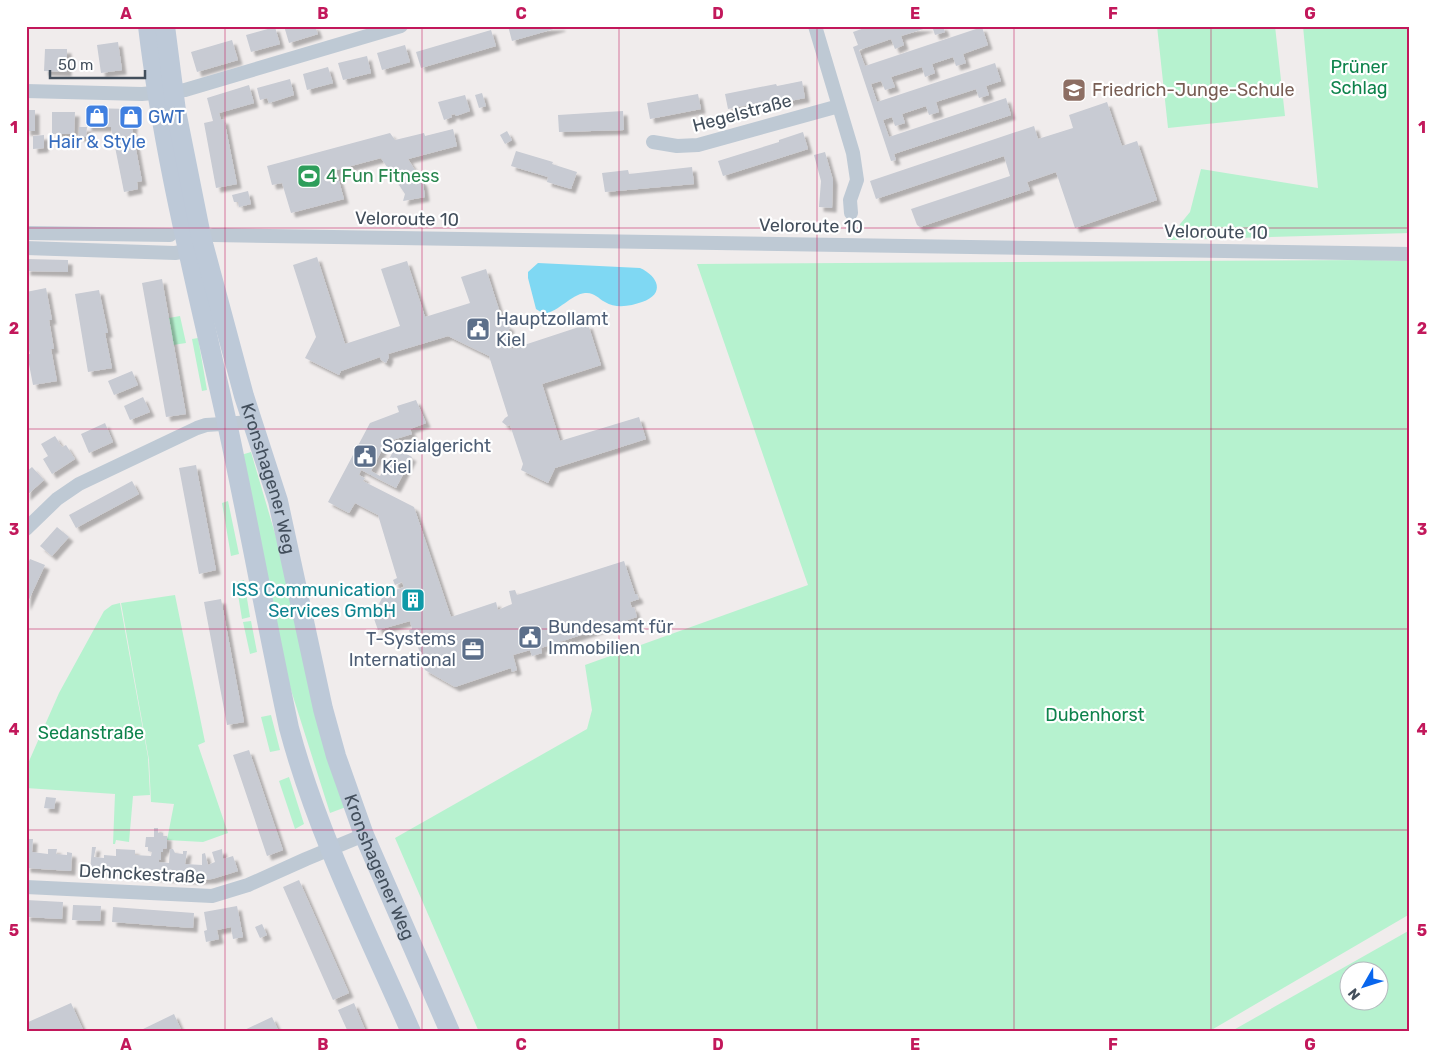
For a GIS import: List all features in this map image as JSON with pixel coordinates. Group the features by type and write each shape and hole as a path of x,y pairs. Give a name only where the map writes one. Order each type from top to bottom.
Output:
{"main road":[{"name":"Kronshagener Weg","path":"148,26 200,236 244,396 278,501 325,718 336,756 364,835 450,1032"},
{"name":"Kronshagener Weg","path":"165,26 165,92 187,251 227,423 289,728 300,767 330,849 411,1032"}],"street":[{"path":"26,92 142,94 196,87 401,26"},
{"path":"815,26 852,145 857,180 850,200 850,213"},
{"name":"Hegelstraße","path":"653,142 677,146 698,145 839,106"},
{"path":"26,233 170,235"},
{"name":"Veloroute 10","path":"213,235 1410,254"},
{"path":"26,248 174,253 187,251"},
{"path":"27,525 57,499 79,484 197,428 227,423 253,422"},
{"name":"Dehnckestraße","path":"26,887 212,896 248,885 364,835"}],"green space":[{"path":"1157,26 1275,26 1285,116 1168,128"},
{"name":"Prüner Schlag","path":"1303,26 1410,26 1410,233 1167,240 1190,212 1201,169 1318,188"},
{"name":"Dubenhorst","path":"1410,261 1410,914 1208,1032 479,1032 395,838 587,729 592,710 585,665 808,585 697,264"},
{"path":"180,316 186,343 173,345 169,318"},
{"path":"198,338 207,390 202,391 192,339"},
{"path":"251,452 276,537 346,807 330,813 284,668 241,455"},
{"path":"228,501 239,554 231,556 222,503"},
{"path":"244,580 250,617 242,619 236,582"},
{"path":"175,595 205,742 198,745 228,833 203,842 167,840 174,804 151,802 149,760 121,603"},
{"name":"Sedanstraße","path":"120,603 148,757 150,795 133,796 129,842 116,840 115,844 113,844 115,794 26,788 26,768 59,693 104,611 112,605"},
{"path":"251,621 257,652 250,654 243,622"},
{"path":"271,715 280,750 270,752 261,717"},
{"path":"289,777 304,824 295,829 279,781"},
{"path":"1410,930 1410,1032 1230,1032 1338,971 1338,1010 1388,1010 1388,960 1357,960"}],"water":[{"path":"538,263 640,268 655,280 657,290 650,299 628,306 614,306 593,294 580,294 555,310 544,314 536,309 528,278 528,272"}],"building":[{"path":"284,26 315,26 318,34 289,43"},
{"path":"508,26 561,26 561,27 512,41"},
{"path":"870,26 930,27 901,36 904,45 895,49 891,39 859,50 865,66 982,27 988,45 963,54 966,63 956,66 953,57 932,64 935,73 925,77 922,67 891,77 895,87 885,90 881,81 871,84 877,102 995,63 1001,81 986,86 989,95 979,98 976,89 936,102 939,112 929,115 926,106 902,114 905,123 895,126 892,117 883,120 889,137 1006,98 1011,115 894,154 896,160 891,161 853,47 858,45 853,32"},
{"path":"932,26 943,26 945,32 935,35"},
{"path":"275,27 280,44 251,52 246,35"},
{"path":"491,30 496,46 421,68 416,52"},
{"path":"232,40 238,60 197,72 191,52"},
{"path":"118,42 122,70 101,73 97,45"},
{"path":"405,45 410,62 382,70 377,53"},
{"path":"45,49 67,49 67,72 44,71"},
{"path":"367,56 371,73 343,80 338,63"},
{"path":"328,67 333,83 307,90 303,74"},
{"path":"290,79 294,95 269,103 267,98 260,100 257,88"},
{"path":"802,81 805,98 780,103 779,99 728,109 725,94"},
{"path":"249,85 254,103 219,113 221,120 224,119 237,184 216,188 204,123 213,121 207,98"},
{"path":"482,93 486,106 479,108 475,95"},
{"path":"698,94 701,109 650,119 647,103"},
{"path":"465,95 470,111 456,116 455,114 451,115 452,117 444,120 438,102"},
{"path":"1107,102 1122,146 1137,141 1157,200 1075,228 1056,172 1027,182 1030,190 920,227 917,225 911,209 1010,176 1004,156 876,199 870,181 1034,126 1038,139 1073,128 1069,115"},
{"path":"87,108 132,109 132,128 142,181 137,182 138,189 124,192 111,127 87,127"},
{"path":"26,110 35,110 35,131 26,131"},
{"path":"623,111 624,130 559,132 558,115"},
{"path":"52,112 75,112 74,134 52,134"},
{"path":"79,127 87,127 86,137 79,137"},
{"name":"4 Fun Fitness","path":"453,129 457,146 408,159 423,183 425,197 403,201 405,194 381,158 336,170 344,199 291,213 282,183 272,185 267,166 390,133 395,140 424,133 425,136"},
{"path":"507,131 512,140 505,144 500,135"},
{"path":"803,132 808,149 723,176 718,161 779,142 779,140"},
{"path":"44,135 44,148 33,149 33,136"},
{"path":"516,151 553,162 552,164 577,172 571,189 547,182 548,177 511,166"},
{"path":"825,152 833,180 832,208 819,207 821,181 814,155"},
{"path":"692,167 694,184 605,192 602,173 628,170 629,174"},
{"path":"248,191 251,204 239,207 238,202 234,202 232,195"},
{"path":"317,257 345,344 400,326 381,269 407,261 425,317 470,303 461,277 486,269 503,322 510,327 507,334 512,349 588,324 601,365 542,384 560,441 639,417 646,439 555,468 548,483 521,470 523,464 510,425 507,426 502,422 508,416 489,356 448,336 388,354 389,357 386,363 380,357 341,371 339,375 305,358 316,337 293,265"},
{"path":"26,259 68,260 68,272 26,271"},
{"path":"162,279 186,414 166,417 142,283"},
{"path":"46,288 52,320 49,320 54,349 51,349 57,381 33,385 27,354 30,354 26,336 26,292"},
{"path":"99,290 108,333 105,333 112,368 88,372 75,294"},
{"path":"132,371 138,385 114,395 108,381"},
{"path":"143,397 150,412 130,420 124,406"},
{"path":"416,400 426,423 410,429 412,434 386,442 371,471 380,476 395,448 412,457 396,488 361,470 359,475 365,478 363,481 414,507 451,617 496,602 498,610 512,604 509,591 515,590 517,595 624,561 635,594 637,594 639,599 630,602 632,608 634,607 637,617 541,648 542,653 532,656 530,650 513,655 517,670 512,672 511,668 455,687 425,670 414,634 410,634 409,630 412,629 410,621 378,630 373,616 384,594 404,587 402,582 395,585 393,580 397,578 378,515 355,503 349,513 328,502 370,423 399,412 397,406"},
{"path":"105,423 113,442 89,453 81,434"},
{"path":"55,436 62,447 66,445 75,459 52,474 43,459 48,456 41,444"},
{"path":"196,465 216,570 199,574 179,468"},
{"path":"32,467 44,480 26,496 26,472"},
{"path":"132,481 139,494 76,528 69,515"},
{"path":"57,527 69,537 52,556 40,546"},
{"path":"30,559 45,565 26,606 26,568"},
{"path":"221,599 244,722 227,725 204,602"},
{"path":"249,750 283,850 267,856 233,755"},
{"path":"46,797 56,798 54,809 44,808"},
{"path":"154,828 158,828 158,833 163,833 163,836 167,836 167,848 161,852 161,860 159,859 159,862 169,863 170,849 173,849 175,853 183,854 183,851 187,851 185,864 202,865 202,854 205,853 208,865 215,862 212,852 222,849 223,859 233,856 238,871 212,879 195,880 90,872 92,847 96,847 94,857 104,858 104,855 116,856 116,849 135,850 135,855 151,856 152,852 148,851 148,847 145,847 146,837 154,837"},
{"path":"26,839 33,839 32,852 48,854 48,849 57,849 56,854 67,855 67,852 72,853 71,871 26,868"},
{"path":"299,880 349,993 333,1000 283,887"},
{"path":"26,900 63,902 62,919 26,917"},
{"path":"73,905 101,906 100,921 72,920"},
{"path":"237,906 243,937 233,939 231,927 217,930 219,939 206,942 204,931 207,930 204,912"},
{"path":"113,907 194,913 193,928 112,922"},
{"path":"262,924 267,935 260,938 255,927"},
{"path":"71,1003 84,1032 26,1032 26,1023"},
{"path":"354,1003 366,1032 348,1032 338,1010"},
{"path":"174,1014 182,1032 137,1032 141,1030"},
{"path":"272,1017 279,1032 240,1032"}],"place":[{"name":"Friedrich-Junge-Schule","path":"1074,90"},
{"name":"Hair & Style","path":"97,116"},
{"name":"GWT","path":"131,117"},
{"name":"4 Fun Fitness","path":"309,176"},
{"name":"Hauptzollamt Kiel","path":"478,329"},
{"name":"Sozialgericht Kiel","path":"365,456"},
{"name":"ISS Communication Services GmbH","path":"413,600"},
{"name":"Bundesamt für Immobilien","path":"530,637"},
{"name":"T-Systems International","path":"473,649"}]}
